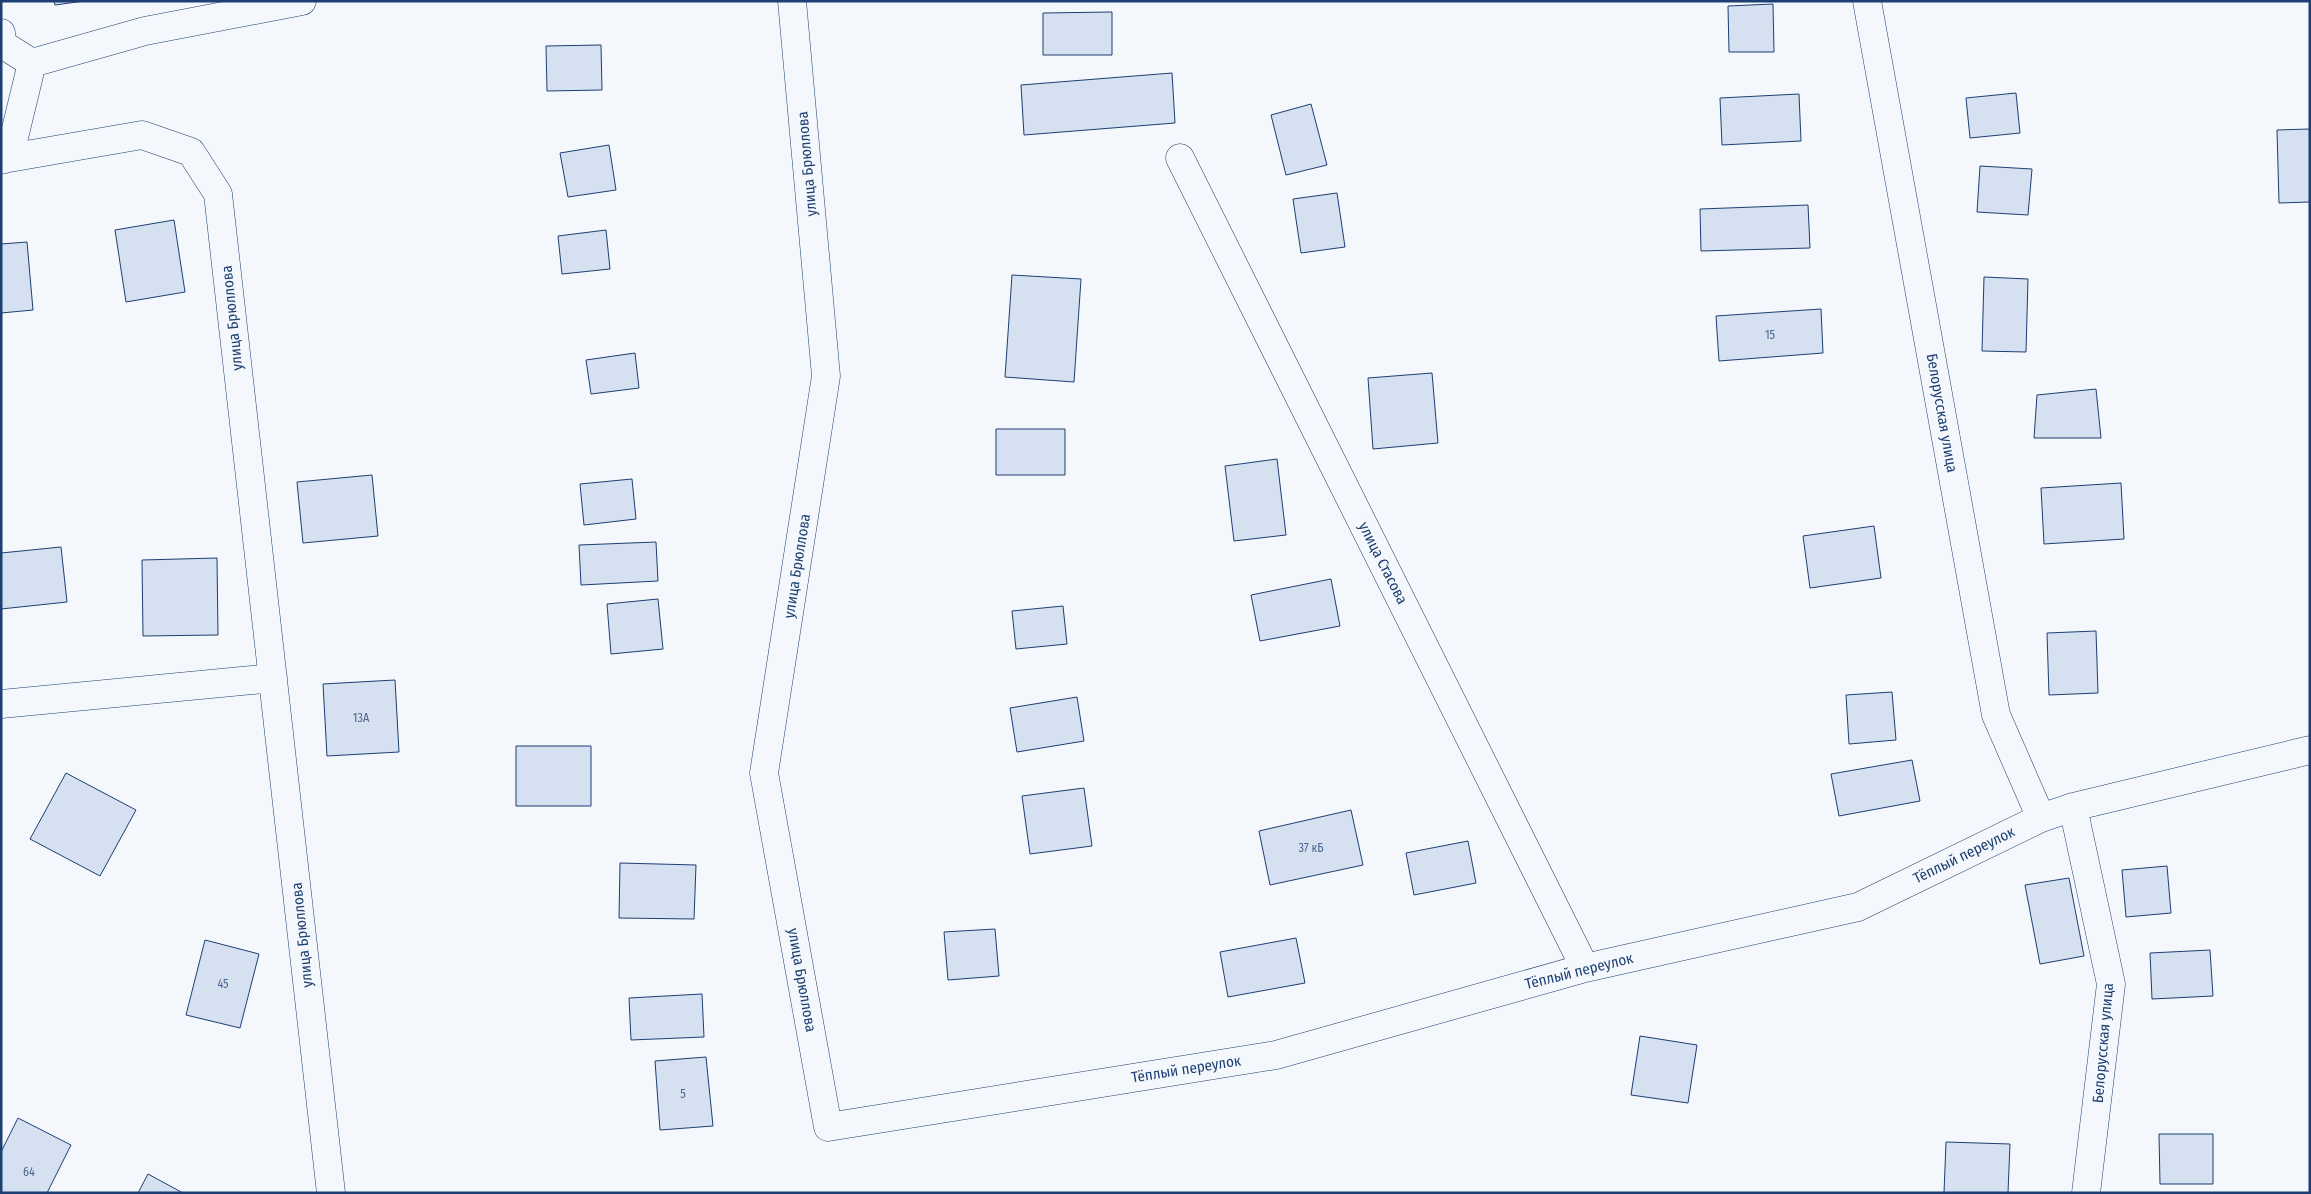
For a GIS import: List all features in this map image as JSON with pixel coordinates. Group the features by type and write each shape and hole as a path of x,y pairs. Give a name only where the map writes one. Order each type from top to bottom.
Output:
{"street":[{"path":"1,33 2,44 32,63 146,31 302,1"},
{"name":"улица Брюллова","path":"792,1 826,376 764,773 828,1127"},
{"name":"Белорусская улица","path":"1867,1 1996,714 2041,818"},
{"name":"улица Брюллова","path":"32,63 5,159 142,135 191,152 218,194 331,1193"},
{"name":"улица Стасова","path":"1180,158 1586,968"},
{"path":"1,704 273,678"},
{"name":"Тёплый переулок","path":"828,1127 1276,1054 1586,968 1858,907 2041,818 2073,807 2310,750"},
{"name":"Белорусская улица","path":"2073,807 2111,984 2086,1193"}],"building":[{"path":"54,1 84,1 55,5"},
{"path":"1773,4 1774,52 1729,52 1728,6"},
{"path":"1112,12 1112,55 1043,55 1043,13"},
{"path":"601,45 602,90 547,91 546,46"},
{"path":"1172,73 1175,123 1024,135 1021,85"},
{"path":"2016,93 2020,133 1970,138 1966,98"},
{"path":"1799,94 1801,141 1722,145 1720,98"},
{"path":"1311,104 1327,165 1286,175 1271,115"},
{"path":"2310,129 2310,202 2279,203 2277,130"},
{"path":"609,145 616,190 568,197 560,153"},
{"path":"1980,166 2032,169 2028,215 1977,212"},
{"path":"1337,193 1345,247 1301,253 1293,199"},
{"path":"1808,205 1810,248 1701,251 1700,209"},
{"path":"174,220 185,292 126,302 115,230"},
{"path":"606,230 610,269 562,274 558,236"},
{"path":"27,242 33,310 1,313 1,244"},
{"path":"1012,275 1081,279 1074,382 1005,377"},
{"path":"1984,277 2028,279 2026,352 1982,351"},
{"path":"1821,309 1823,353 1719,361 1716,316"},
{"path":"635,353 639,388 591,394 586,360"},
{"path":"1432,373 1438,443 1373,449 1368,378"},
{"path":"2096,389 2101,438 2034,438 2037,395"},
{"path":"996,429 1065,429 1065,475 996,475"},
{"path":"1277,459 1286,535 1234,541 1225,466"},
{"path":"372,475 378,536 303,543 297,482"},
{"path":"632,479 636,519 584,525 580,484"},
{"path":"2121,483 2124,539 2044,544 2041,488"},
{"path":"1874,526 1881,578 1810,588 1803,536"},
{"path":"656,542 658,581 581,585 579,545"},
{"path":"61,547 67,602 1,609 1,553"},
{"path":"217,558 218,635 143,636 142,560"},
{"path":"1331,579 1340,626 1260,641 1251,595"},
{"path":"658,599 663,649 611,654 607,604"},
{"path":"1063,606 1067,644 1016,649 1012,611"},
{"path":"2096,631 2098,693 2049,695 2047,633"},
{"path":"395,680 399,752 327,756 323,684"},
{"path":"1892,692 1896,740 1849,744 1846,695"},
{"path":"1077,697 1084,741 1017,752 1010,708"},
{"path":"516,746 591,746 591,806 516,806"},
{"path":"1912,760 1920,801 1839,816 1831,774"},
{"path":"66,773 136,810 100,876 30,839"},
{"path":"1084,788 1092,846 1030,854 1022,796"},
{"path":"1351,810 1363,865 1270,885 1259,831"},
{"path":"1468,841 1476,883 1414,895 1406,853"},
{"path":"620,863 696,865 694,919 619,918"},
{"path":"2167,866 2171,913 2126,917 2122,870"},
{"path":"2069,878 2084,956 2040,964 2025,885"},
{"path":"995,929 999,976 948,980 944,932"},
{"path":"1296,938 1305,983 1228,997 1220,952"},
{"path":"205,940 259,954 240,1028 186,1015"},
{"path":"2210,950 2213,996 2152,999 2150,953"},
{"path":"702,994 704,1037 631,1040 629,998"},
{"path":"1640,1036 1697,1045 1688,1103 1631,1095"},
{"path":"706,1057 713,1126 660,1130 655,1061"},
{"path":"18,1118 71,1145 47,1193 1,1193 1,1152"},
{"path":"2159,1134 2213,1134 2213,1184 2160,1184"},
{"path":"1946,1142 2010,1144 2008,1193 1944,1193"},
{"path":"148,1174 183,1193 138,1193"}]}
